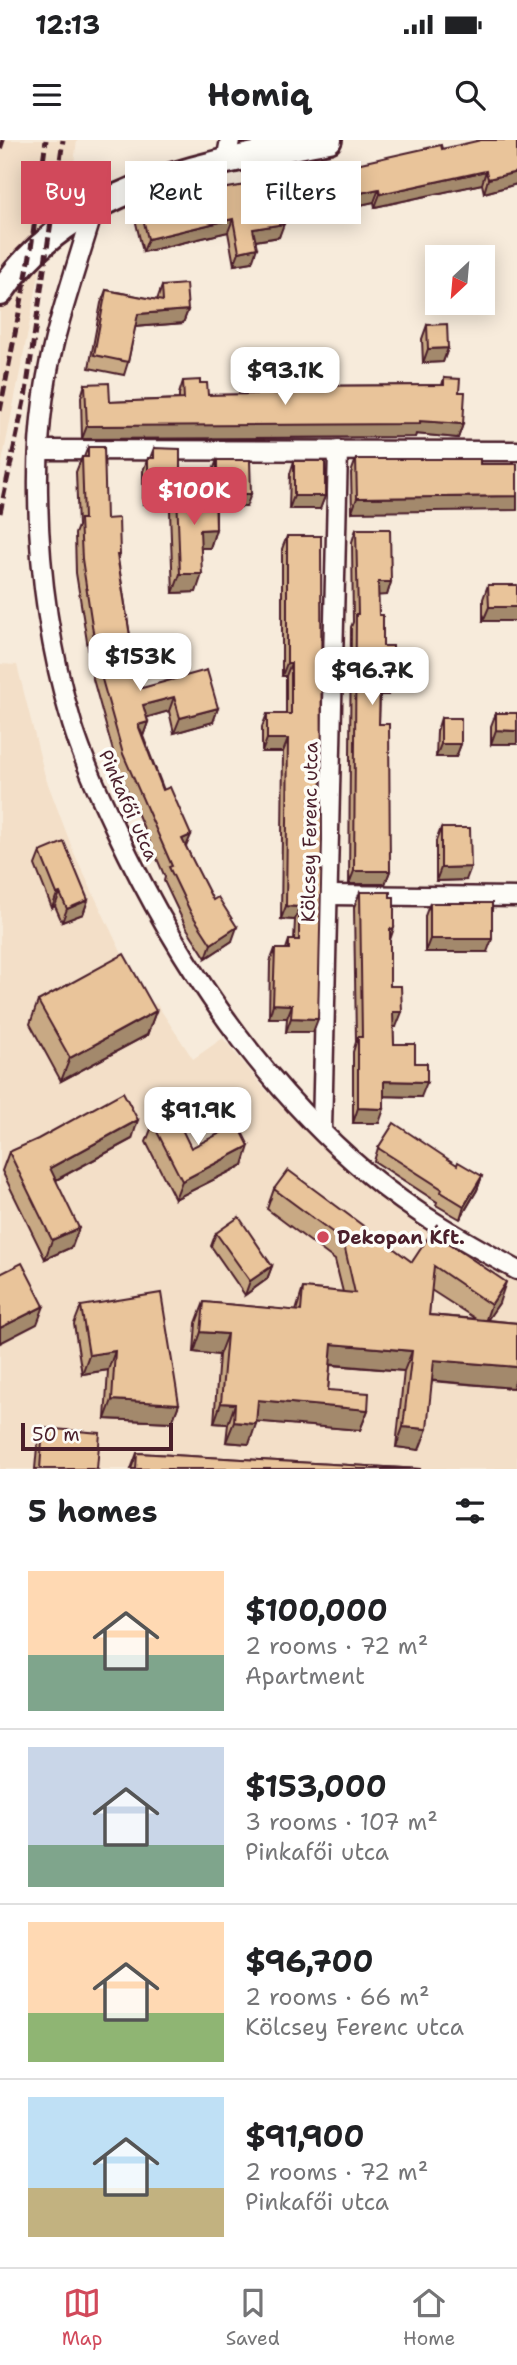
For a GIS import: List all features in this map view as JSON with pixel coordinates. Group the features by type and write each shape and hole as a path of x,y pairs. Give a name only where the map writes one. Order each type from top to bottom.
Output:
{"street":[{"path":"111,199 228,151 329,140"},
{"path":"0,293 12,275 50,237 69,224"},
{"name":"Pinkafői utca","path":"89,224 59,323 45,395 38,493 48,610 66,701 87,766 136,872 170,932 245,1046 322,1130 369,1174 414,1210 517,1270"},
{"path":"40,450 517,452"},
{"name":"Kölcsey Ferenc utca","path":"322,1130 338,450"},
{"path":"329,895 517,897"}],"shaded area":[{"path":"0,140 77,140 74,161 21,161 21,224 57,224 40,270 0,473"},
{"path":"0,664 17,665 45,776 74,853 121,952 149,1006 156,1003 193,1059 223,1038 262,1086 320,1146 423,1224 505,1274 517,1278 517,1469 0,1469"}],"building":[{"path":"481,140 517,140 517,172 488,179 486,171 380,194 379,189 361,193 361,163 441,145 442,149"},
{"path":"241,186 241,224 284,224 253,229 257,248 239,252 233,219 227,220 227,188"},
{"path":"144,224 212,224 148,239"},
{"path":"186,284 188,310 138,314 128,362 94,355 106,290 163,301 162,286"},
{"path":"447,324 448,348 428,349 427,325"},
{"path":"444,378 460,379 459,392 465,392 463,424 420,421 420,424 87,426 85,384 109,383 110,402 184,399 183,381 200,380 200,383 207,383 208,395 294,393 294,386 444,385"},
{"path":"88,447 104,447 106,519 119,518 120,555 117,555 130,636 128,637 142,688 207,670 218,708 180,718 174,697 143,705 148,722 138,725 163,790 170,787 191,835 182,839 213,900 218,897 237,927 211,944 191,913 169,867 172,866 123,754 98,665 82,559 80,519 84,519 82,457 88,457"},
{"path":"154,448 180,449 180,492 148,491 148,458 154,458"},
{"path":"356,459 480,459 480,464 517,464 517,496 357,498"},
{"path":"217,460 250,460 251,494 217,494"},
{"path":"294,461 325,461 325,496 294,496"},
{"path":"215,491 216,529 200,530 202,574 180,574 177,493"},
{"path":"356,529 390,529 391,582 378,582 379,615 383,615 383,646 393,646 393,682 380,682 379,724 389,724 390,871 354,871 358,614"},
{"path":"287,536 321,536 322,840 318,1019 291,1018 292,1005 273,1004 275,949 289,949 289,940 299,940 299,907 286,906 288,739 267,739 267,714 291,714 291,663 287,663"},
{"path":"488,585 517,585 517,607 489,607"},
{"path":"496,713 517,713 517,731 496,730"},
{"path":"441,718 461,718 461,744 441,744"},
{"path":"441,828 470,828 471,867 441,868"},
{"path":"64,842 88,900 67,909 60,893 57,894 40,852"},
{"path":"360,892 390,892 390,897 394,897 394,928 390,929 390,986 401,986 402,1012 393,1012 394,1044 415,1044 415,1063 427,1063 427,1082 384,1081 384,1109 358,1108 358,1037 362,1037"},
{"path":"430,903 492,903 492,939 430,939"},
{"path":"124,954 156,1011 70,1058 38,1001"},
{"path":"123,1092 138,1120 50,1168 79,1228 52,1240 9,1152"},
{"path":"174,1113 191,1148 238,1124 249,1146 182,1181 153,1124"},
{"path":"394,1123 457,1165 458,1162 482,1176 464,1206 378,1148"},
{"path":"288,1170 412,1262 437,1224 436,1235 506,1282 491,1305 434,1266 429,1315 517,1323 517,1367 434,1360 427,1429 403,1427 412,1351 332,1344 328,1390 369,1393 368,1410 258,1400 256,1424 234,1422 235,1404 221,1403 227,1334 201,1332 204,1302 301,1311 303,1288 355,1293 343,1240 274,1189"},
{"path":"239,1217 272,1266 250,1281 216,1233"},
{"path":"22,1263 44,1306 0,1328 0,1274"},
{"path":"161,1293 179,1404 112,1400 115,1351 89,1355 81,1306"},
{"path":"43,1428 100,1433 97,1469 40,1469"},
{"path":"137,1453 421,1469 136,1469"}],"railway":[{"path":"0,149 3,140"},
{"path":"0,411 30,256 46,140"},
{"path":"0,513 26,392 63,140"}],"place":[{"name":"Dekopan Kft.","path":"323,1237"}]}
